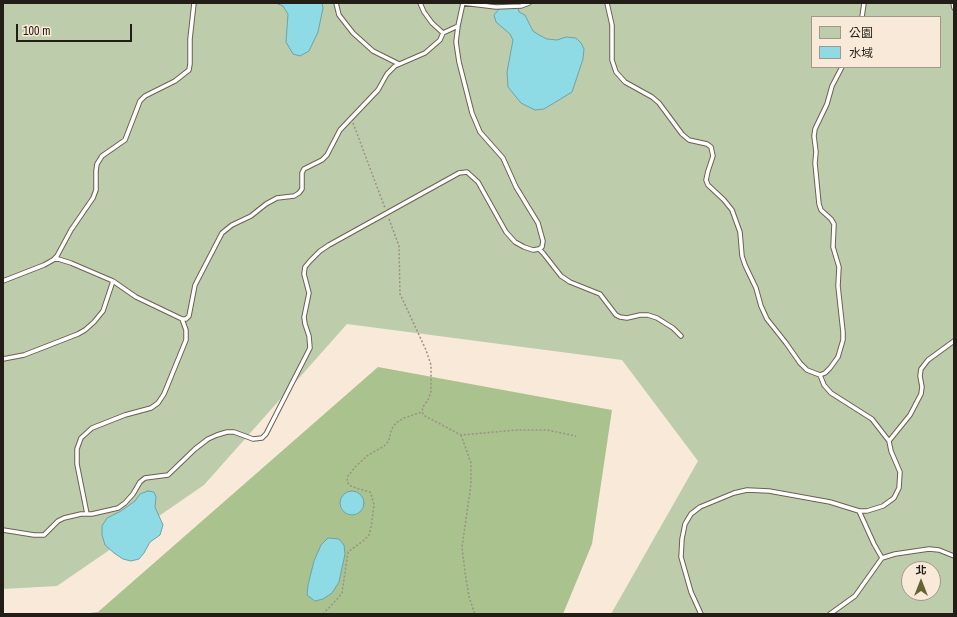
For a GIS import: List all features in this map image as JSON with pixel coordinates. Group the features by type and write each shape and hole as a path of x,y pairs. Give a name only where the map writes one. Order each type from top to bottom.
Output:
{"lane":[{"path":"3,282 44,265 55,258 93,198 96,190 97,164 102,156 125,140 140,101 145,96 175,81 189,70 190,39 194,3"},
{"path":"336,3 339,15 353,33 373,51 399,64"},
{"path":"420,3 424,12 432,23 443,33"},
{"path":"3,530 40,536 44,535 64,518 118,508 125,503 133,494 140,482 145,478 168,475 194,449 217,435 227,432 234,432 258,439 262,438 266,434 310,348 309,336 305,324 309,293 304,274 305,267 320,251 329,245 459,173 467,172 478,182 506,232 515,242 533,250 542,247 544,241 538,223 516,187 503,158 480,132 474,119 459,62 456,42 463,3 496,6 521,6 529,3"},
{"path":"607,3 612,25 612,60 616,72 625,82 652,97 659,103 682,134 689,140 707,144 711,147 713,156 706,180 708,185 732,210 740,232 743,261 756,288 761,306 767,319 800,363 807,370 820,375 825,373 838,357 843,340 843,332 838,286 839,266 833,248 834,224 831,219 821,210 819,204 814,136 815,128 827,104 832,86 841,68"},
{"path":"862,16 864,3"},
{"path":"953,3 954,8"},
{"path":"182,319 189,316 196,285 222,233 232,225 251,216 266,204 277,198 294,196 299,192 302,189 302,173 304,169 322,160 327,155 340,130 378,90 386,74 394,66 425,53 440,40 443,33 458,26"},
{"path":"539,249 544,253 561,276 570,282 600,294 616,315 627,318 648,315 667,323 681,336"},
{"path":"55,258 76,265 113,281 136,297 182,319 186,330 186,340 177,364 164,394 158,403 151,408 125,415 92,428 82,438 78,449 77,464 87,514"},
{"path":"3,359 24,355 85,330 103,311 113,281"},
{"path":"889,441 910,414 922,394 920,376 921,369 928,360 954,341"},
{"path":"701,614 691,592 681,557 685,524 691,514 700,507 734,492 747,490 769,491 830,502 859,511 867,511 883,506 894,498 899,488 900,472 891,451 889,441 872,419 831,393 824,385 820,375"},
{"path":"859,511 882,558"},
{"path":"830,614 854,596 882,558 895,554 929,549 939,550 954,556"}],"path":[{"path":"351,118 385,210"},
{"path":"388,217 399,246 400,294 426,350 431,366 431,391 422,412"},
{"path":"422,412 425,416 461,436 517,430 547,430 576,436"},
{"path":"323,614 342,593 348,552 364,541 371,528 374,505 370,492 349,485 347,481 348,476 367,456 384,446 389,440 391,430 396,423 404,418 422,412"},
{"path":"461,436 470,463 472,484 462,547 464,572 469,597 475,614"}],"green space":[{"path":"3,3 954,3 954,614 611,614 698,461 622,360 347,324 204,485 57,586 3,589"},
{"path":"378,367 612,410 592,544 563,614 82,614 98,612"}],"water":[{"path":"276,3 322,3 323,8 318,32 309,51 300,56 293,54 286,42 288,14 283,6"},
{"path":"497,3 517,3 519,12 525,15 533,31 547,39 557,40 566,37 576,38 581,43 584,49 583,59 572,92 544,109 535,110 521,103 508,87 507,72 513,40 510,34 496,22 494,15 499,9"},
{"path":"148,491 154,492 156,497 155,507 163,525 160,535 150,542 139,559 131,561 123,559 105,545 102,535 102,526 107,518 121,511 135,501 140,494"},
{"path":"352,491 361,494 364,503 361,512 352,515 343,512 340,503 343,494"},
{"path":"328,538 339,539 344,545 345,554 339,582 332,593 323,599 315,601 307,595 308,585 314,561 321,545"}]}
